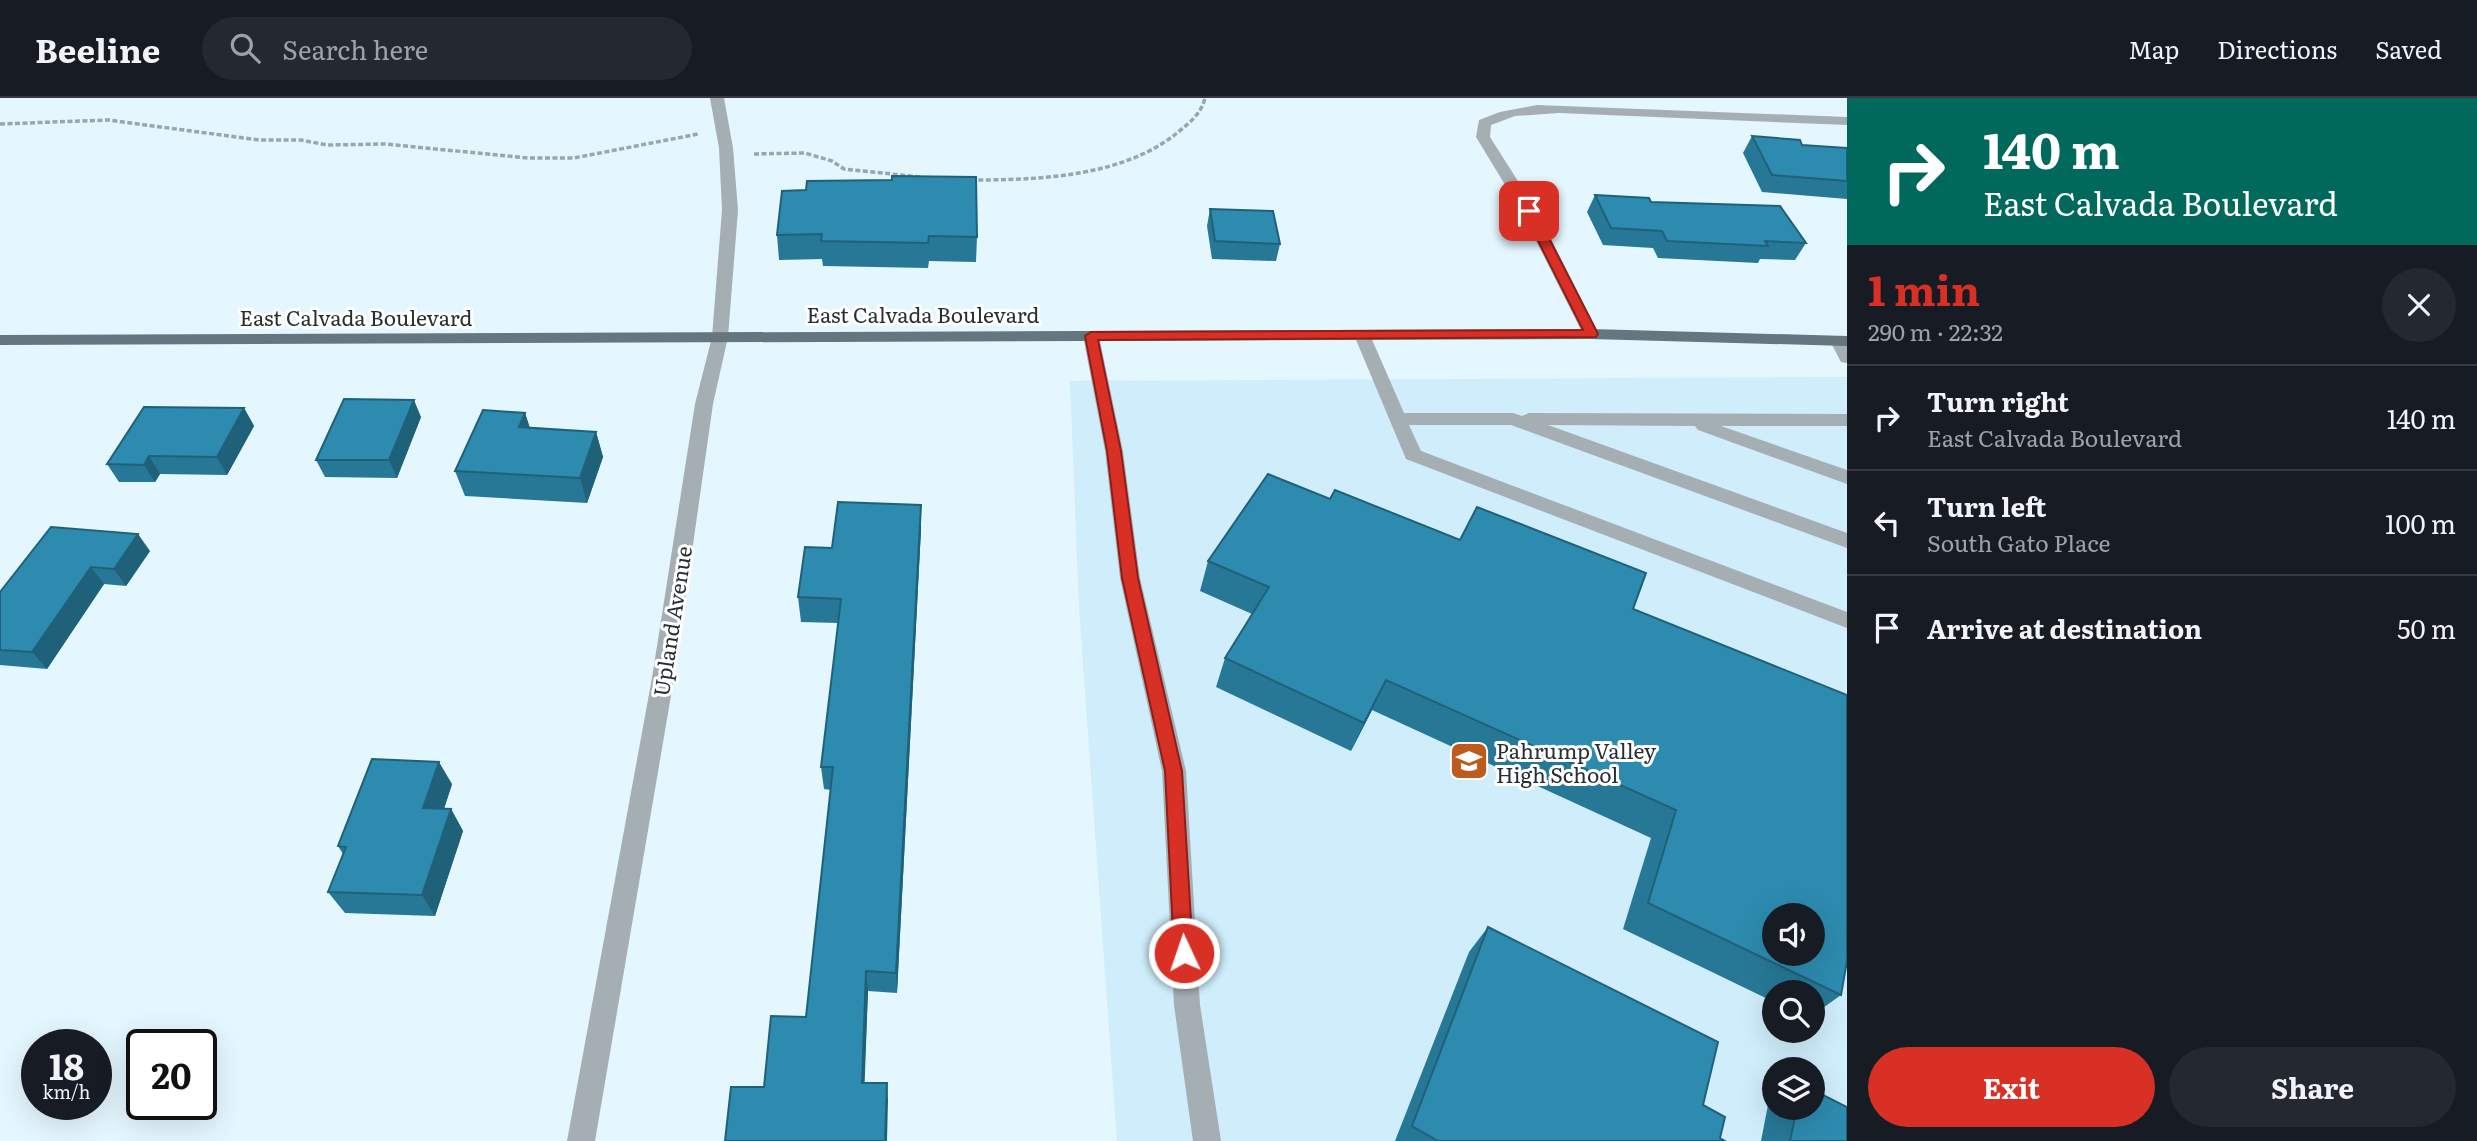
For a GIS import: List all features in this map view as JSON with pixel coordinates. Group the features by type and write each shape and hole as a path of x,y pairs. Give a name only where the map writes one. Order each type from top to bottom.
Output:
{"main road":[{"name":"East Calvada Boulevard","path":"0,340 1591,334 1843,341"}],"street":[{"name":"Upland Avenue","path":"581,1141 661,692 704,404 720,337 730,210 724,139 717,98"},
{"path":"1591,334 1535,223 1483,137 1484,123 1504,113 1525,109 1570,108 1847,121"},
{"path":"1362,335 1413,455 1847,620"},
{"path":"1091,336 1114,451 1130,578 1174,771 1187,1005 1207,1141"},
{"path":"1843,341 1847,358"},
{"path":"1399,419 1847,420"},
{"path":"1513,419 1847,541"},
{"path":"1687,420 1847,477"}],"path":[{"path":"969,180 1019,179 1104,166 1133,158 1176,137 1198,114 1205,98"},
{"path":"0,124 108,120 260,140 301,140 327,145 385,144 528,158 573,158 724,139 760,155 805,153 844,169 933,178"}],"shaded area":[{"name":"Pahrump Valley High School","path":"1847,377 1847,1141 1117,1141 1079,607 1070,381"}],"building":[{"path":"1752,136 1800,140 1802,145 1847,148 1847,181 1772,175"},
{"path":"892,176 976,177 977,237 929,236 928,243 821,241 822,234 777,235 782,191 806,190 807,181 892,180"},
{"path":"1595,195 1649,198 1651,202 1780,206 1806,243 1765,241 1768,246 1667,241 1662,231 1611,228"},
{"path":"1210,209 1273,211 1280,244 1215,241"},
{"path":"344,399 414,400 389,460 316,460"},
{"path":"144,407 244,408 217,457 149,456 144,465 107,464"},
{"path":"483,410 525,413 519,427 596,432 580,478 455,471"},
{"path":"1268,474 1330,499 1335,490 1460,540 1477,507 1646,573 1633,609 1847,695 1847,961 1841,995 1825,987 1825,980 1810,980 1780,966 1825,966 1825,903 1762,903 1762,957 1648,903 1676,810 1386,680 1364,723 1225,658 1269,587 1208,561"},
{"path":"838,502 921,505 896,973 866,971 862,1083 887,1083 885,1141 725,1141 731,1087 764,1087 771,1016 806,1017 833,767 821,767 841,599 798,597 805,547 832,548"},
{"path":"51,527 138,534 114,569 91,567 32,652 0,650 0,592"},
{"path":"372,759 439,762 423,808 451,809 422,895 328,892 346,847 338,846"},
{"path":"1488,927 1718,1042 1703,1105 1725,1117 1720,1138 1725,1141 1438,1141 1412,1126"},
{"path":"1825,1096 1847,1107 1847,1141 1790,1141 1794,1120 1825,1120"}],"place":[{"name":"Pahrump Valley High School","path":"1469,761"}],"route":[{"path":"1184,953 1174,771 1130,578 1114,451 1091,336 1591,334 1529,211"}]}
